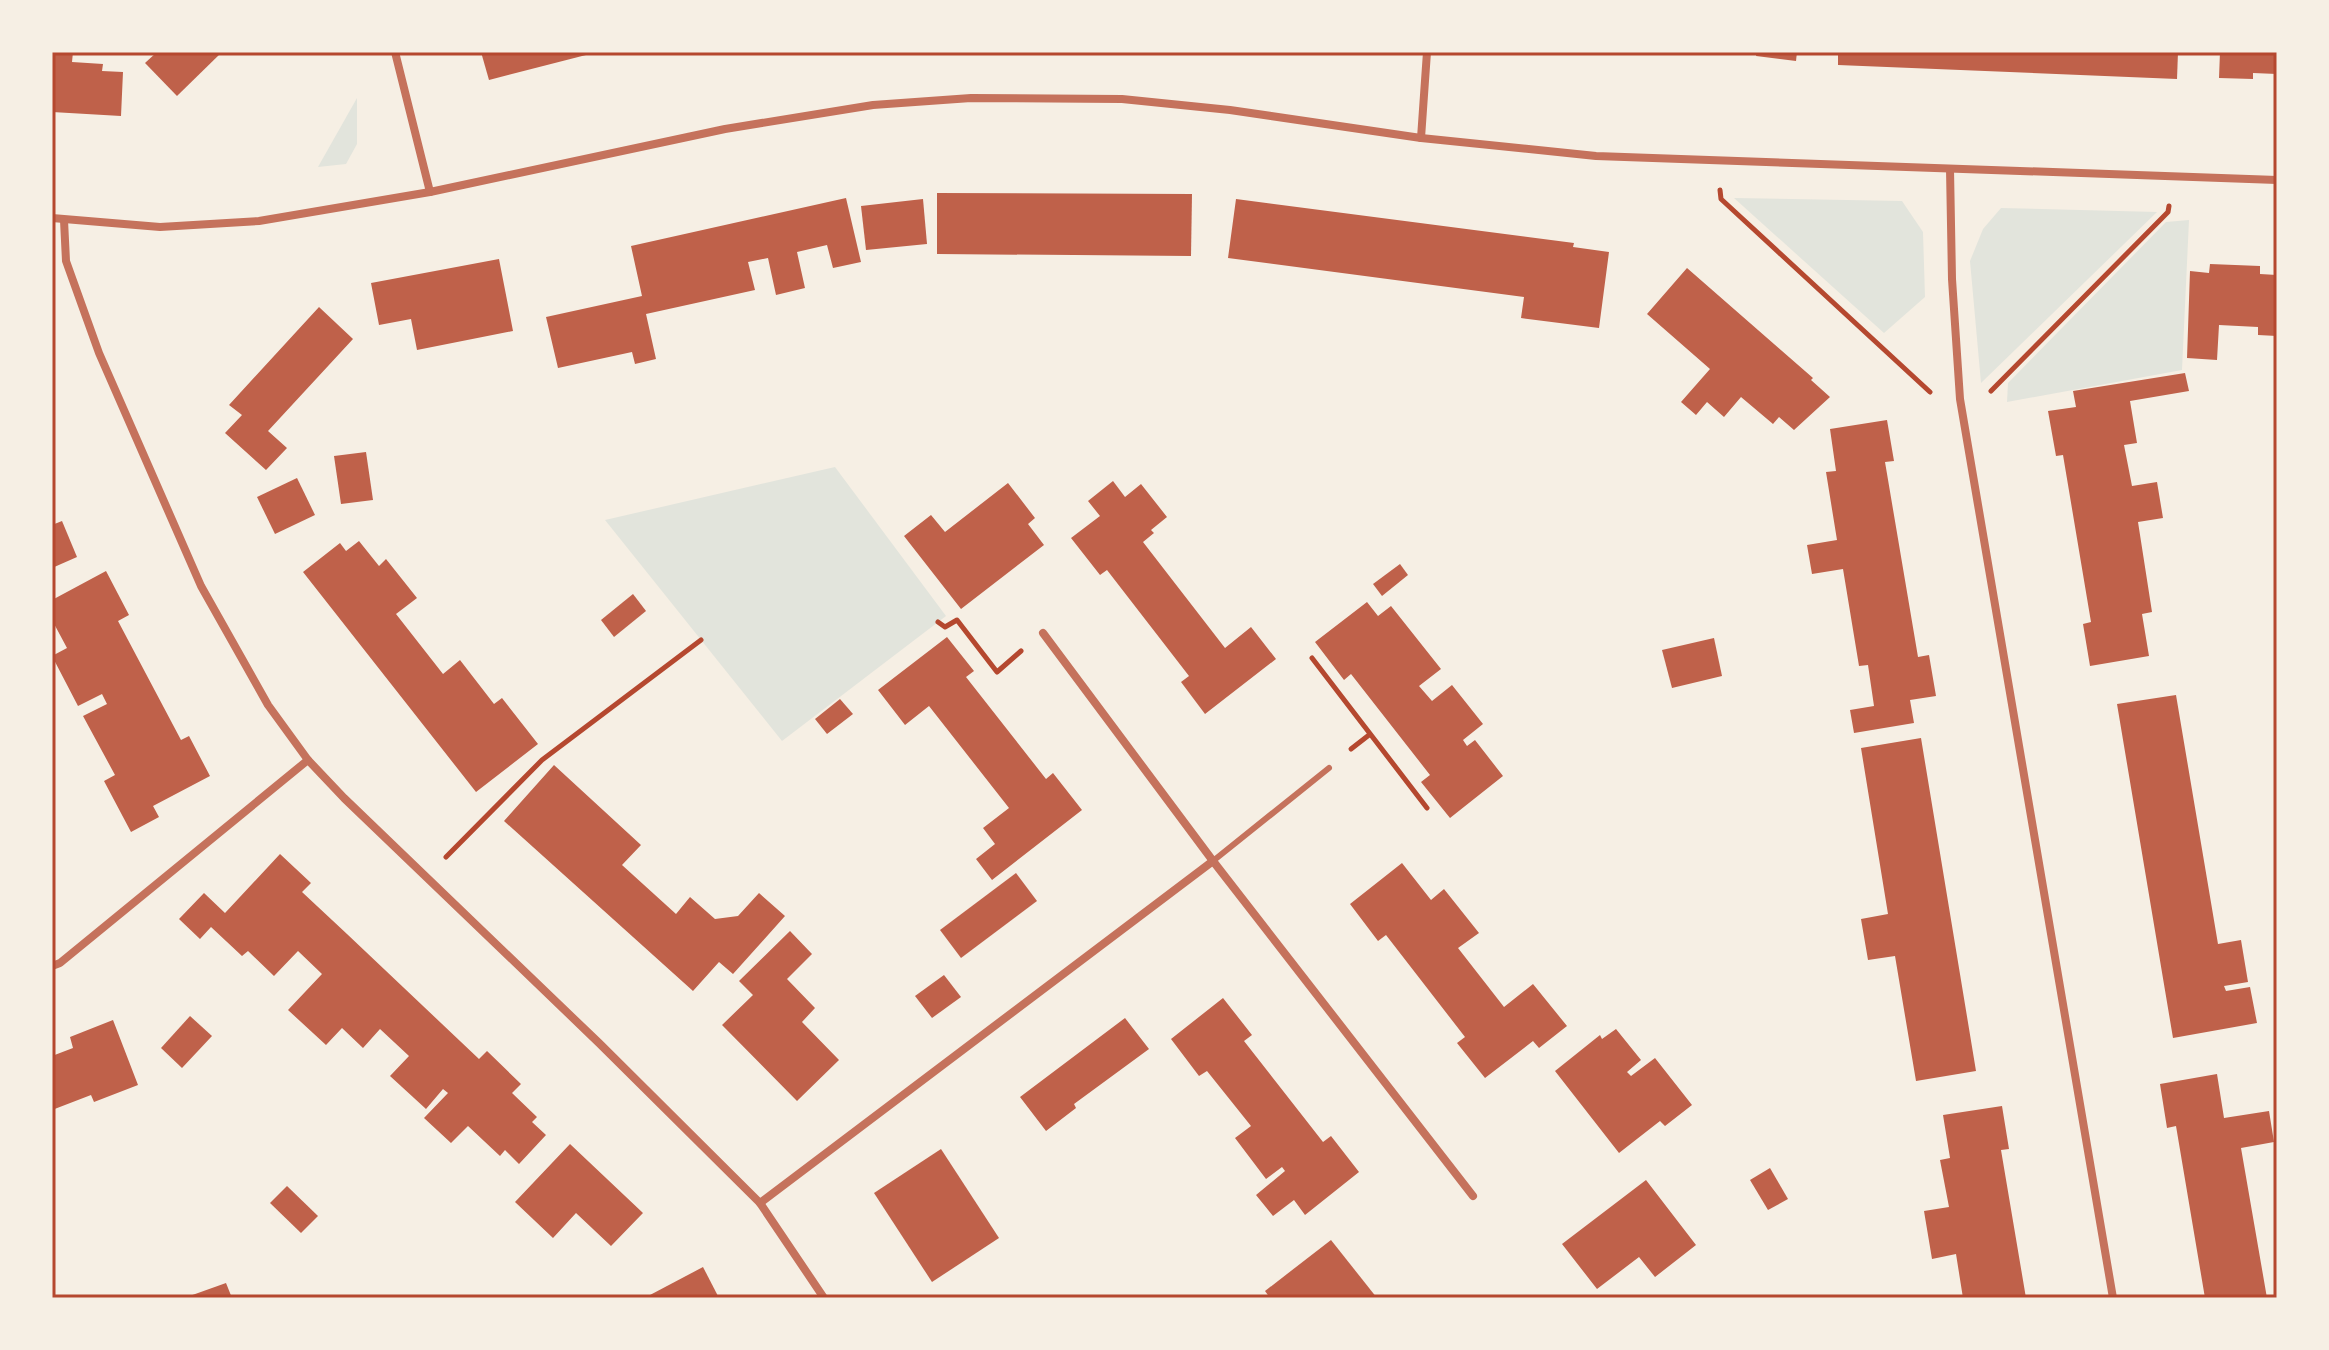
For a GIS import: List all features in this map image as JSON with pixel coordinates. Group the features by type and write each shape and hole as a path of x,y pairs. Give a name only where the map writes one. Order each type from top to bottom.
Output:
{"street":[{"path":"395,52 430,192"},
{"path":"1421,138 1427,52"},
{"path":"52,218 160,227 259,221 430,192 725,129 873,105 971,98 1122,99 1230,110 1421,138 1596,156 2277,180"},
{"path":"1950,169 1952,279 1960,399 2113,1298"},
{"path":"64,220 66,261 99,353 201,586 268,705 308,760 344,798 760,1203 824,1298"},
{"path":"1043,633 1213,861 1473,1196"},
{"path":"52,966 60,963 308,760"},
{"path":"760,1203 1213,861"}],"lane":[{"path":"1213,861 1329,768"}],"path":[{"path":"938,622 945,627 957,620 997,672 1043,633"},
{"path":"426,877 542,760 701,640"},
{"path":"1312,658 1427,808"}],"shaded area":[{"path":"357,98 357,144 346,164 318,167"},
{"path":"1734,198 1902,201 1923,232 1925,297 1884,333"},
{"path":"2001,208 2157,212 1981,383 1970,261 1983,229"},
{"path":"2189,220 2182,370 2007,402 2008,383 2166,222"},
{"path":"835,467 946,616 782,741 605,520"}],"building":[{"path":"52,52 73,52 72,62 103,64 102,71 123,72 121,116 52,112"},
{"path":"157,52 222,52 177,96 145,63"},
{"path":"481,52 585,52 586,55 489,80"},
{"path":"1757,52 1797,52 1796,61 1756,56"},
{"path":"1838,52 2178,52 2177,79 1838,65"},
{"path":"2220,52 2277,52 2277,74 2253,73 2253,79 2219,78"},
{"path":"937,193 1192,194 1191,256 937,254"},
{"path":"846,198 861,262 833,268 827,245 797,252 805,288 776,295 768,258 748,262 755,290 646,314 656,359 635,364 632,352 558,368 546,317 642,296 631,246"},
{"path":"923,199 927,244 866,250 861,206"},
{"path":"1236,199 1574,243 1573,247 1609,252 1599,328 1521,318 1524,297 1228,258"},
{"path":"499,259 513,331 417,350 411,319 379,325 371,283"},
{"path":"2210,264 2260,266 2260,274 2277,275 2277,336 2258,335 2258,327 2219,325 2217,360 2187,358 2190,271 2209,273"},
{"path":"1687,268 1813,378 1811,380 1830,397 1794,430 1779,417 1773,424 1741,397 1724,417 1707,402 1696,415 1681,402 1710,369 1647,314"},
{"path":"319,307 353,339 268,431 287,448 266,470 225,433 242,415 229,405"},
{"path":"2185,373 2189,391 2130,401 2137,443 2124,445 2132,486 2157,482 2163,518 2138,522 2152,612 2142,614 2149,656 2090,666 2083,624 2091,622 2063,455 2056,456 2048,411 2076,407 2073,391"},
{"path":"1887,420 1894,461 1885,462 1918,657 1929,655 1936,696 1910,700 1914,723 1854,733 1850,710 1874,706 1868,665 1859,666 1843,569 1812,574 1807,545 1837,540 1826,472 1836,471 1830,429"},
{"path":"366,452 373,500 341,504 334,456"},
{"path":"297,478 315,515 275,534 257,497"},
{"path":"1113,481 1125,497 1141,484 1167,517 1151,530 1154,533 1143,542 1225,648 1251,627 1276,659 1205,714 1181,682 1189,676 1107,570 1100,575 1071,538 1100,516 1088,501"},
{"path":"1008,483 1035,518 1028,524 1044,545 961,609 904,536 931,515 945,532"},
{"path":"62,521 77,557 52,568 52,525"},
{"path":"359,541 379,566 386,559 417,598 396,614 443,674 460,660 494,704 502,698 538,744 476,792 303,572 340,543 346,551"},
{"path":"1400,564 1408,575 1382,596 1373,584"},
{"path":"106,571 129,615 118,621 181,740 189,736 210,776 153,806 159,817 131,832 104,781 115,775 83,716 107,704 102,694 78,706 52,656 67,648 52,620 52,600"},
{"path":"633,594 646,611 614,637 601,620"},
{"path":"1367,602 1378,616 1391,606 1441,669 1419,686 1432,701 1452,685 1483,724 1463,740 1467,746 1475,740 1503,776 1450,818 1421,782 1430,775 1351,674 1344,680 1315,642"},
{"path":"947,637 974,671 966,677 1046,779 1053,773 1082,810 992,880 976,859 995,844 983,828 1009,808 929,706 905,725 878,690"},
{"path":"1714,638 1722,676 1672,688 1662,650"},
{"path":"2176,695 2218,944 2241,940 2248,982 2224,986 2226,991 2250,987 2257,1023 2173,1038 2117,704"},
{"path":"840,699 853,714 827,734 815,719"},
{"path":"1921,738 1976,1071 1916,1081 1895,956 1868,960 1861,919 1888,914 1861,748"},
{"path":"554,765 641,845 622,865 676,914 690,897 715,919 738,916 759,893 785,916 733,974 719,962 693,991 504,821"},
{"path":"280,854 311,883 302,892 479,1059 487,1051 521,1084 512,1093 537,1117 532,1122 546,1135 519,1164 505,1150 500,1156 468,1126 451,1143 424,1118 448,1093 443,1089 426,1109 390,1076 409,1056 380,1029 363,1048 342,1028 326,1045 288,1010 322,974 298,951 274,976 248,951 242,956 211,927 200,939 179,919 204,893 225,913"},
{"path":"1402,863 1431,900 1444,889 1479,933 1458,948 1504,1007 1533,984 1567,1026 1539,1048 1533,1041 1485,1078 1457,1043 1465,1037 1386,935 1378,941 1350,904"},
{"path":"1016,873 1037,901 961,958 940,930"},
{"path":"790,931 812,954 787,979 815,1008 802,1022 839,1060 797,1101 722,1025 753,995 739,981"},
{"path":"944,975 961,997 932,1018 915,996"},
{"path":"1223,998 1252,1035 1244,1041 1323,1142 1331,1136 1359,1172 1305,1215 1294,1200 1273,1216 1256,1195 1285,1171 1282,1167 1266,1179 1235,1138 1251,1126 1207,1071 1199,1076 1171,1039"},
{"path":"190,1016 212,1036 182,1068 161,1048"},
{"path":"1125,1018 1149,1049 1074,1104 1076,1108 1046,1131 1020,1097"},
{"path":"113,1020 138,1085 94,1102 91,1095 52,1110 52,1056 73,1048 70,1037"},
{"path":"1616,1029 1641,1060 1627,1072 1631,1076 1655,1058 1692,1105 1665,1126 1660,1121 1619,1153 1555,1071 1600,1035 1602,1039"},
{"path":"2217,1074 2224,1118 2269,1111 2274,1142 2241,1148 2267,1298 2205,1298 2176,1126 2167,1128 2160,1084"},
{"path":"2002,1106 2009,1149 2001,1150 2026,1298 1963,1298 1956,1254 1932,1259 1924,1211 1949,1207 1940,1160 1950,1158 1943,1115"},
{"path":"570,1144 643,1213 611,1246 576,1213 553,1238 515,1202"},
{"path":"941,1149 999,1238 932,1282 874,1193"},
{"path":"1770,1168 1788,1199 1768,1210 1750,1180"},
{"path":"1646,1180 1696,1245 1655,1277 1639,1257 1597,1289 1562,1244"},
{"path":"287,1186 318,1216 301,1233 270,1203"},
{"path":"1331,1240 1377,1298 1270,1298 1265,1291"},
{"path":"703,1267 719,1298 652,1298 650,1295"},
{"path":"226,1283 232,1298 184,1298"}]}
